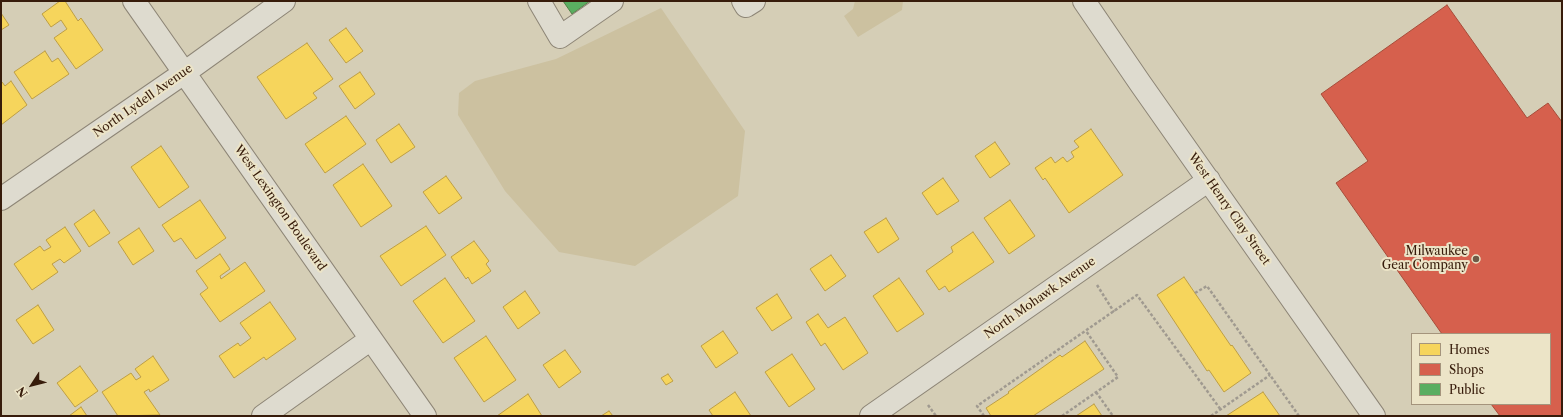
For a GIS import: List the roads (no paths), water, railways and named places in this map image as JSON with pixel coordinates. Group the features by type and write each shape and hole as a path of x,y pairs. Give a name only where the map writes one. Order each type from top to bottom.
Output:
{"street":[{"name":"West Lexington Boulevard","path":"134,1 425,416"},
{"name":"North Lydell Avenue","path":"1,199 184,73 284,1"},
{"path":"539,1 560,37 612,1"},
{"path":"743,1 746,6 754,1"},
{"name":"West Henry Clay Street","path":"1084,1 1374,416"},
{"name":"North Mohawk Avenue","path":"871,416 1209,180"},
{"path":"263,416 371,339"}],"place":[{"name":"Milwaukee Gear Company","path":"1476,259"}]}
